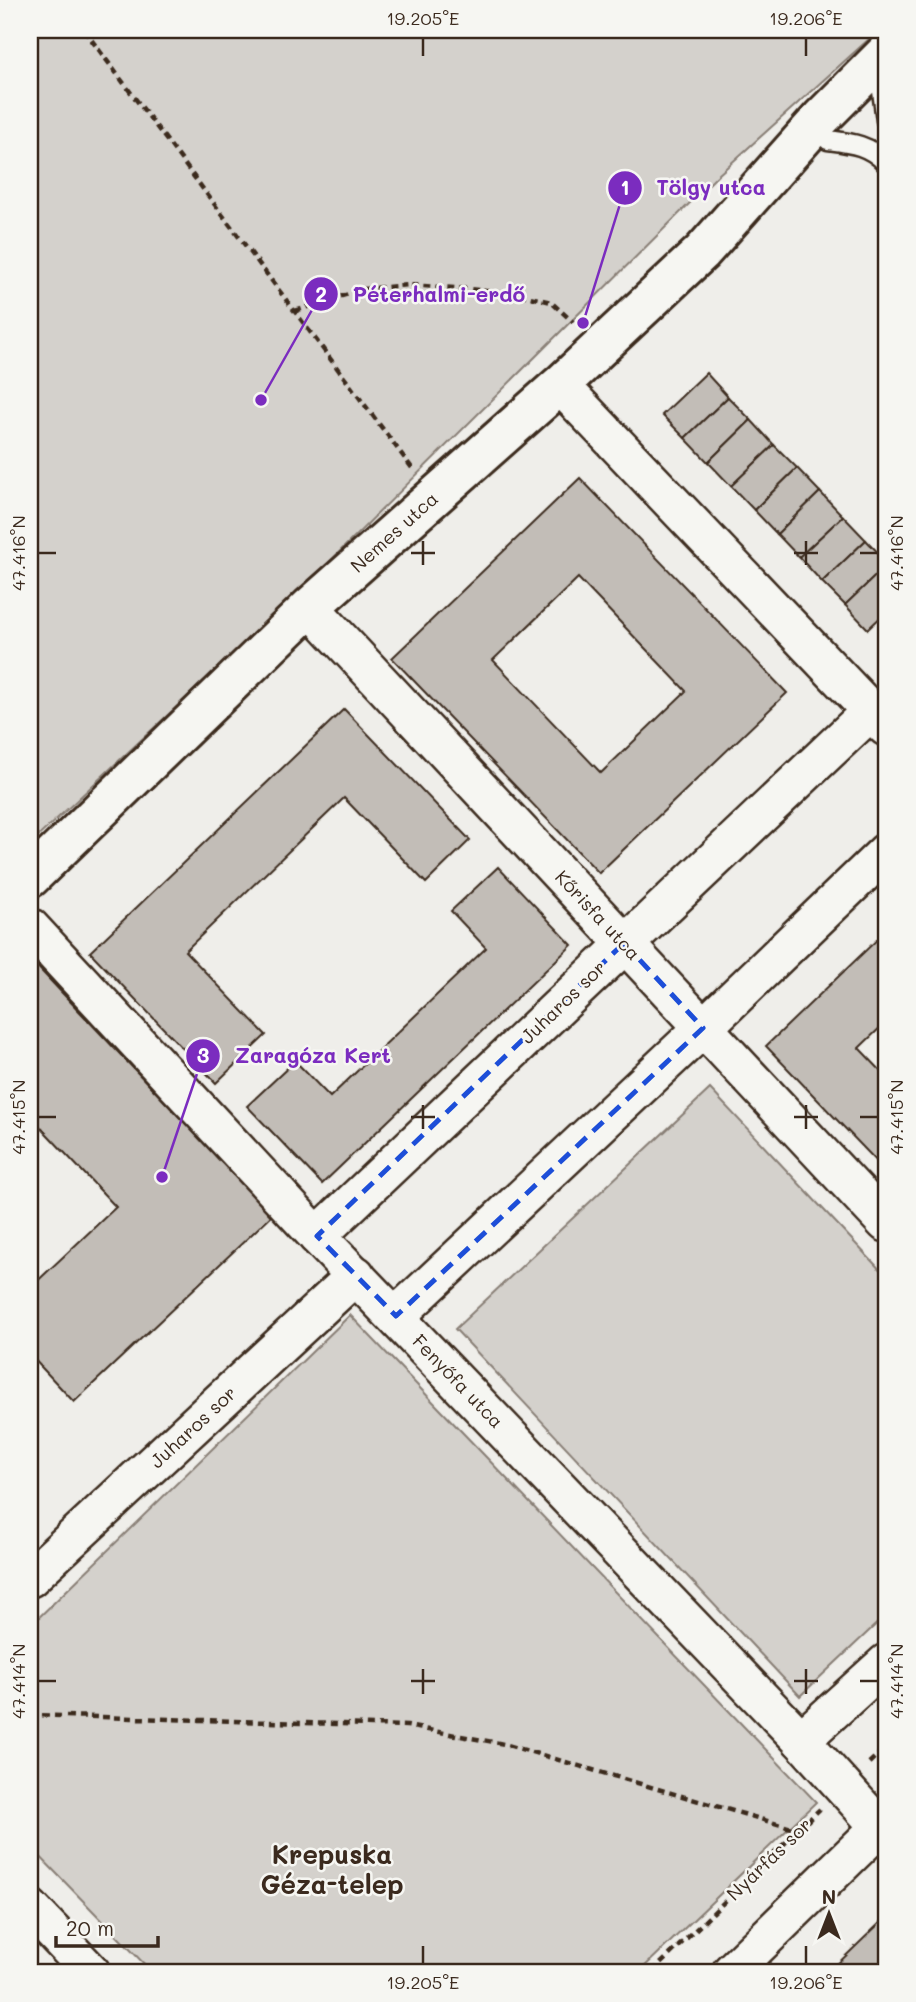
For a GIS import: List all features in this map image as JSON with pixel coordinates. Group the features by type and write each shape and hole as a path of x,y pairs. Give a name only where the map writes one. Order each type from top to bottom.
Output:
{"street":[{"name":"Nemes utca","path":"30,878 310,607 560,385 702,252 821,118 886,53"},
{"name":"Nemes utca","path":"758,188 885,99"},
{"path":"560,385 878,719"},
{"name":"Kőrisfa utca","path":"310,607 886,1223"},
{"name":"Juharos sor","path":"317,1236 624,943 878,719"},
{"path":"396,1316 886,852"},
{"name":"Fenyőfa utca","path":"30,927 317,1236 801,1740 842,1788 884,1828"},
{"name":"Juharos sor","path":"30,1578 356,1275"},
{"path":"801,1740 886,1663"},
{"path":"731,1972 884,1828"},
{"path":"30,1908 91,1972"}],"lane":[{"path":"828,141 865,147 879,155 886,163"}],"path":[{"path":"83,30 434,497"},
{"path":"295,312 364,289 410,285 526,296 551,302 573,322"},
{"path":"30,1715 407,1726 504,1744 798,1830"},
{"name":"Nyárfás sor","path":"652,1972 886,1746"}],"highlighted area":[{"path":"624,943 703,1028 396,1316 317,1236"}],"shaded area":[{"path":"30,30 879,30 717,176 297,594 30,844"},
{"path":"710,1089 886,1276 886,1615 800,1696 455,1329"},
{"path":"350,1315 816,1802 639,1972 152,1972 30,1846 30,1626"}],"building":[{"path":"706,373 728,397 685,438 662,415"},
{"path":"728,397 751,420 708,462 685,438"},
{"path":"751,420 774,445 731,486 708,462"},
{"path":"774,445 797,468 754,510 731,486"},
{"path":"797,468 820,492 777,534 754,510"},
{"path":"580,478 787,693 599,873 392,658","holes":["578,578 686,691 601,773 493,660"]},
{"path":"820,492 843,516 799,557 777,534"},
{"path":"843,516 866,540 822,582 799,557"},
{"path":"866,540 886,561 886,566 845,605 822,582"},
{"path":"886,566 886,612 868,629 845,605"},
{"path":"344,709 470,840 426,883 344,798 185,951 266,1035 216,1083 90,952"},
{"path":"498,867 572,945 322,1184 247,1106 295,1061 330,1097 486,948 451,911"},
{"path":"886,931 886,1022 859,1048 886,1076 886,1171 766,1046"},
{"path":"30,959 272,1215 74,1402 30,1355 30,1288 116,1207 30,1116"},
{"path":"886,1917 886,1972 829,1972"}],"place":[{"name":"Tölgy utca","path":"583,323"},
{"name":"Péterhalmi-erdő","path":"261,400"},
{"name":"Zaragóza Kert","path":"162,1177"}],"district":[{"name":"Krepuska Géza-telep","path":"332,1870"}]}
